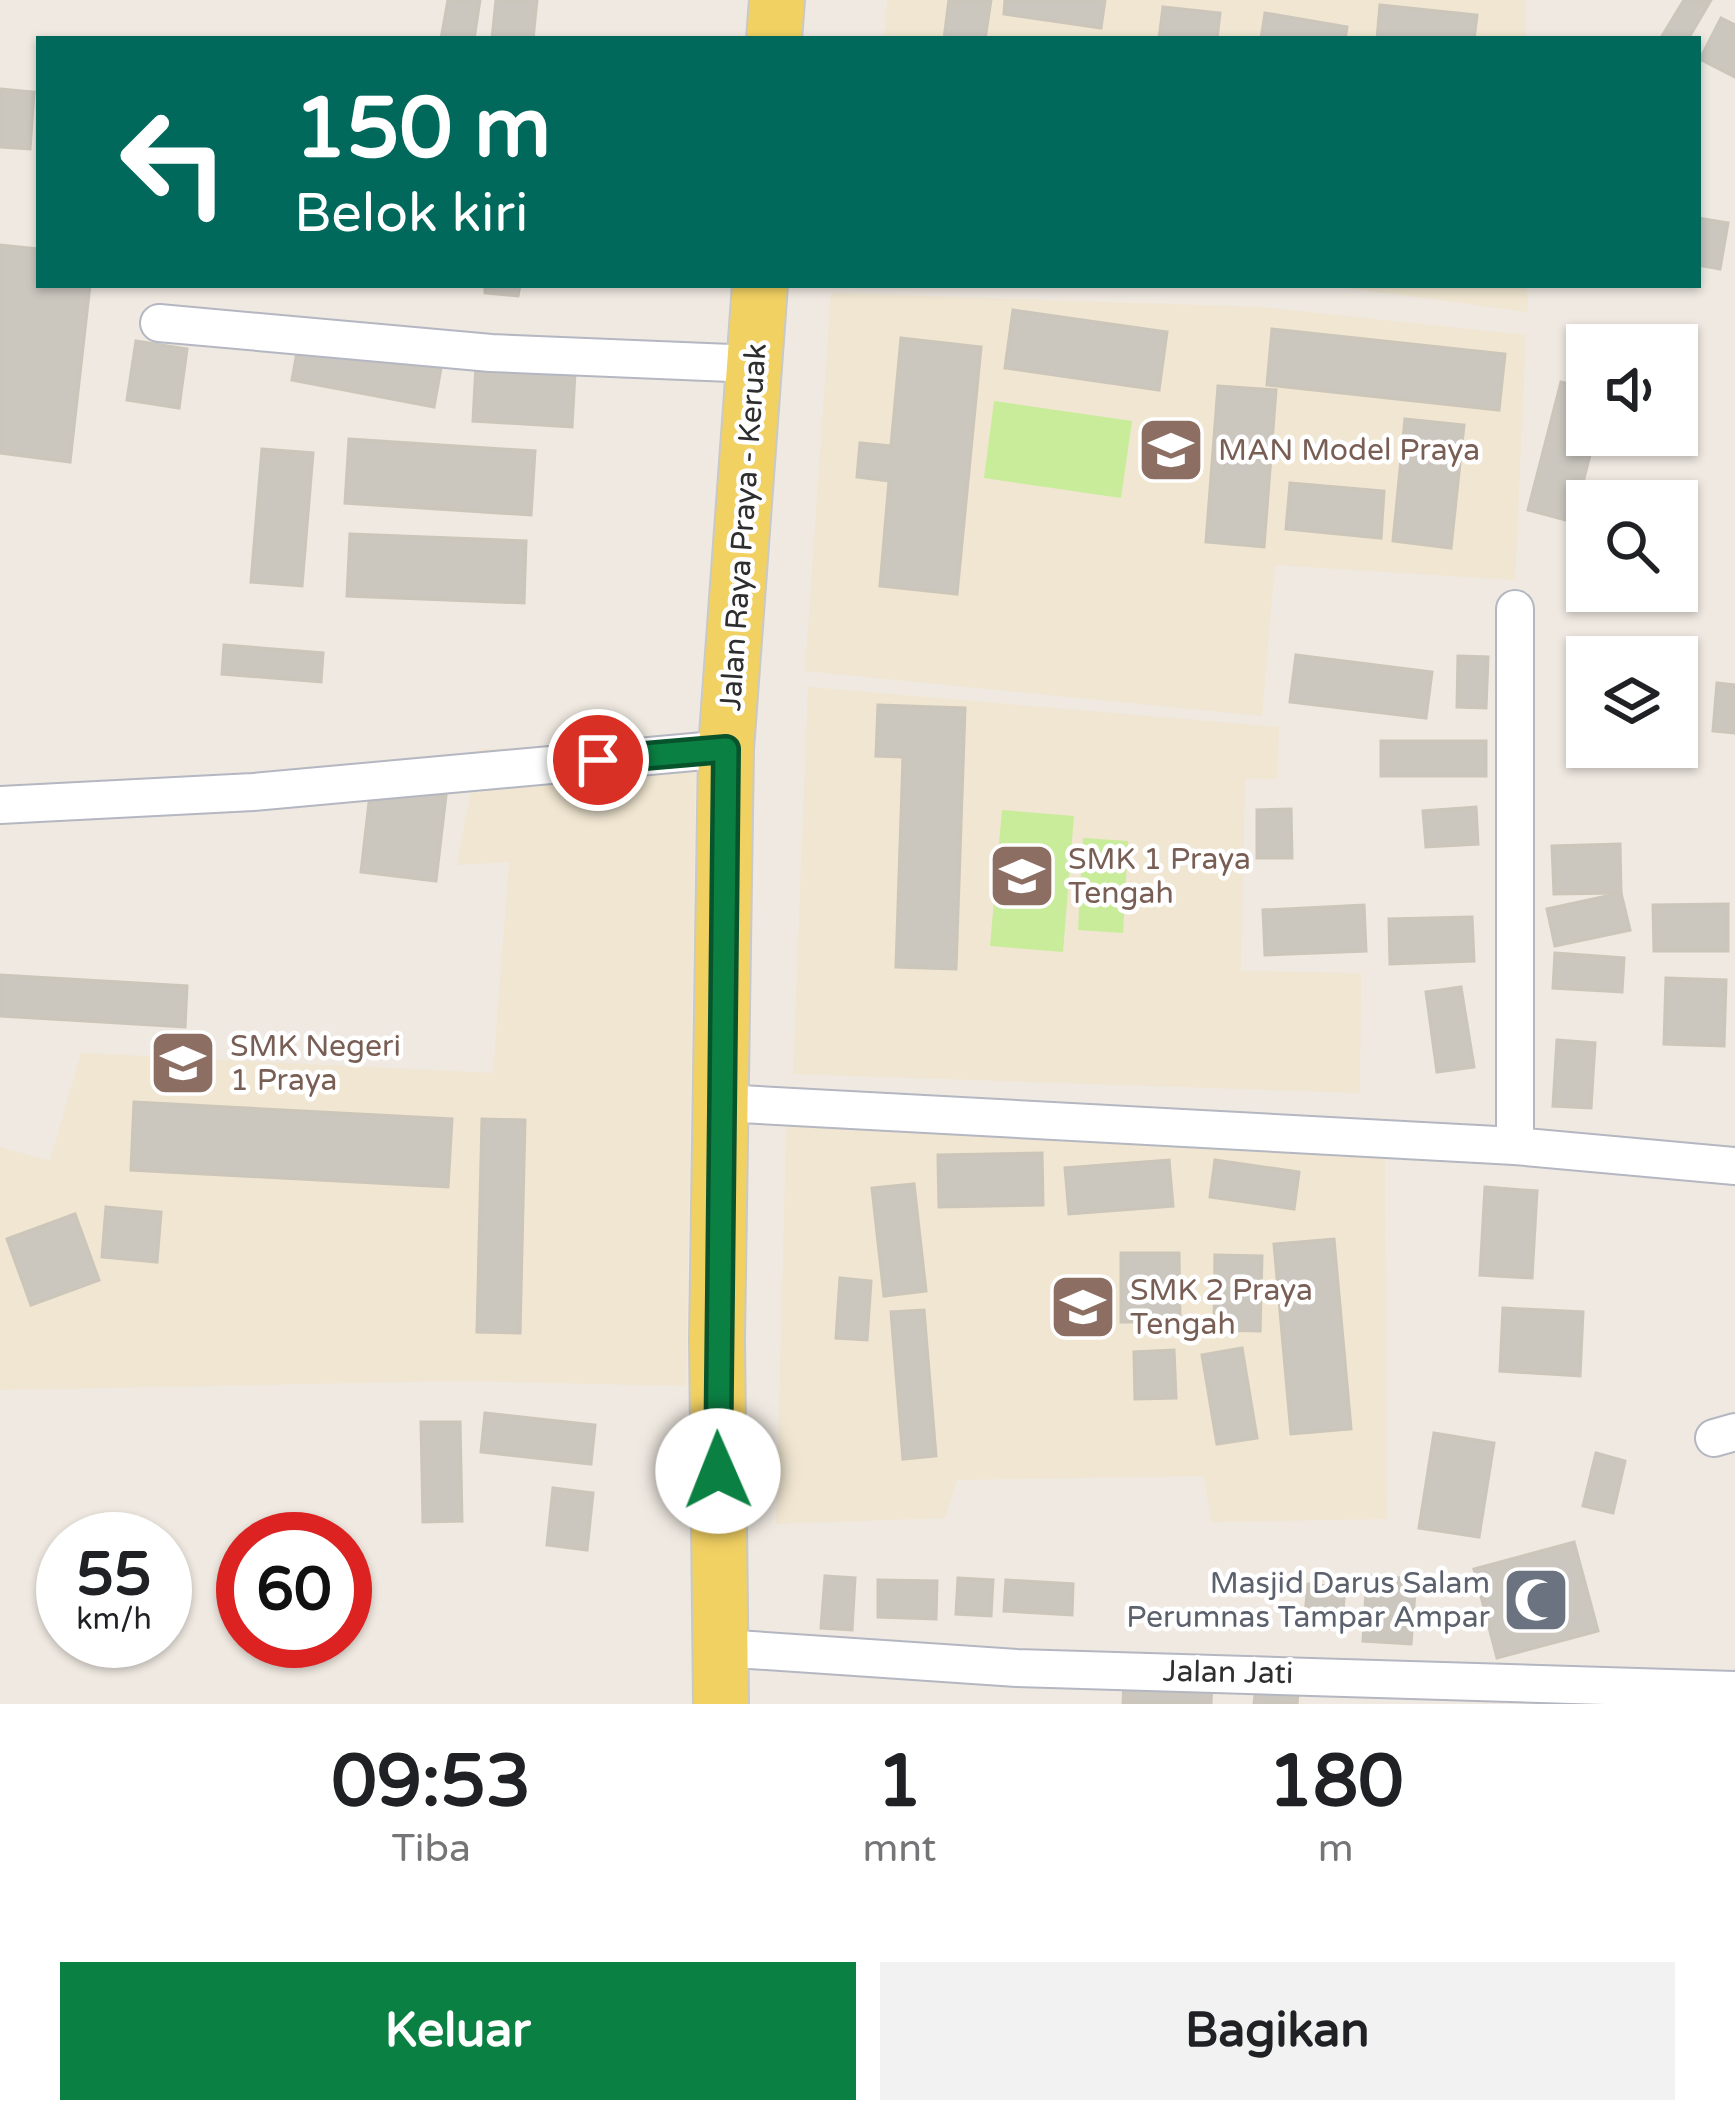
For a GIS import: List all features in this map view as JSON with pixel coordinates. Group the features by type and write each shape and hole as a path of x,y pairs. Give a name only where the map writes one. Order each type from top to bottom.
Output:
{"main road":[{"path":"774,36 777,0"},
{"name":"Jalan Raya Praya - Keruak","path":"721,1704 717,1338 726,749 760,288"}],"street":[{"path":"159,323 491,353 755,364"},
{"path":"1515,610 1515,1146"},
{"path":"0,805 253,792 726,749"},
{"path":"722,1103 1515,1146 1735,1166"},
{"name":"Jalan Jati","path":"721,1648 1016,1686 1586,1682 1735,1690"}],"shaded area":[{"path":"887,0 1526,0 1526,36 884,36"},
{"path":"1347,288 1527,288 1528,312"},
{"name":"MAN Model Praya","path":"831,293 1261,307 1526,335 1515,580 1275,565 1262,716 805,671"},
{"name":"SMK 1 Praya Tengah","path":"808,687 1279,727 1277,779 1245,779 1241,971 1361,973 1360,1093 793,1074"},
{"name":"SMK Negeri 1 Praya","path":"696,747 686,1386 459,1381 0,1390 0,1147 50,1161 81,1053 493,1073 509,862 457,865 479,749"},
{"name":"SMK 2 Praya Tengah","path":"787,1102 1385,1139 1387,1519 1211,1522 1204,1476 957,1480 945,1518 776,1524"}],"green space":[{"path":"994,401 1132,421 1121,498 984,478"},
{"path":"1002,810 1074,816 1063,952 990,946"},
{"path":"1083,838 1128,841 1123,933 1078,930"}],"building":[{"path":"448,0 480,0 474,36 442,36"},
{"path":"496,0 537,0 533,36 492,36"},
{"path":"949,0 991,0 985,36 944,36"},
{"path":"1005,0 1105,0 1101,28 1004,14"},
{"path":"1684,0 1711,0 1690,36 1662,36"},
{"path":"1380,5 1477,15 1474,36 1377,36"},
{"path":"1163,7 1220,13 1217,36 1159,36"},
{"path":"1265,13 1347,27 1346,36 1261,36"},
{"path":"1721,18 1735,25 1735,77 1701,57"},
{"path":"0,89 34,92 30,149 0,147"},
{"path":"1701,218 1728,223 1720,269 1701,266"},
{"path":"0,245 36,249 36,288 90,288 70,462 0,453"},
{"path":"485,288 519,288 518,296 485,293"},
{"path":"1013,310 1167,332 1159,390 1005,368"},
{"path":"1272,329 1505,354 1499,410 1267,385"},
{"path":"901,338 981,347 957,594 880,586 889,481 857,477 860,443 891,446"},
{"path":"136,341 187,349 179,408 127,400"},
{"path":"299,341 441,368 434,407 292,380"},
{"path":"476,365 575,372 572,427 473,421"},
{"path":"1561,382 1566,383 1566,456 1590,456 1584,480 1566,480 1566,520 1528,510"},
{"path":"1218,386 1276,390 1264,547 1206,542"},
{"path":"1405,419 1464,425 1451,548 1393,541"},
{"path":"349,439 535,451 531,515 345,503"},
{"path":"262,449 313,453 302,586 251,582"},
{"path":"1290,483 1384,491 1381,538 1286,529"},
{"path":"350,534 526,541 524,603 347,596"},
{"path":"224,645 323,653 321,682 222,674"},
{"path":"1296,655 1432,672 1426,718 1290,702"},
{"path":"1458,656 1488,657 1486,708 1457,707"},
{"path":"1717,683 1735,685 1735,733 1713,731"},
{"path":"878,705 965,708 956,969 896,967 903,757 876,756"},
{"path":"1381,741 1486,741 1486,776 1381,776"},
{"path":"371,785 446,795 436,881 361,872"},
{"path":"1476,807 1478,844 1426,847 1423,811"},
{"path":"1291,809 1292,858 1257,858 1257,810"},
{"path":"1620,844 1621,893 1554,894 1552,846"},
{"path":"1621,893 1630,930 1555,946 1547,909"},
{"path":"1728,904 1728,951 1654,951 1653,905"},
{"path":"1364,905 1366,951 1265,955 1263,910"},
{"path":"1472,917 1474,961 1390,964 1389,919"},
{"path":"1555,953 1624,958 1622,992 1553,988"},
{"path":"0,975 187,986 185,1027 0,1016"},
{"path":"1666,978 1726,980 1724,1046 1664,1044"},
{"path":"1461,987 1474,1067 1437,1072 1426,992"},
{"path":"1557,1040 1595,1043 1591,1108 1553,1106"},
{"path":"134,1102 452,1119 448,1187 131,1170"},
{"path":"482,1119 525,1120 520,1333 477,1332"},
{"path":"1042,1153 1043,1205 939,1207 938,1155"},
{"path":"1169,1160 1173,1206 1069,1214 1065,1168"},
{"path":"1215,1160 1299,1172 1294,1209 1210,1197"},
{"path":"914,1184 926,1291 884,1296 872,1188"},
{"path":"1485,1187 1537,1191 1532,1278 1480,1275"},
{"path":"106,1207 161,1212 157,1262 102,1257"},
{"path":"75,1214 99,1280 31,1305 7,1239"},
{"path":"1334,1239 1351,1429 1291,1434 1274,1244"},
{"path":"1121,1253 1179,1253 1180,1322 1121,1322"},
{"path":"1215,1255 1262,1256 1260,1331 1214,1330"},
{"path":"840,1278 871,1281 867,1340 836,1338"},
{"path":"1503,1308 1583,1312 1580,1376 1500,1371"},
{"path":"924,1310 936,1456 903,1459 891,1312"},
{"path":"1242,1348 1257,1438 1217,1444 1202,1355"},
{"path":"1174,1350 1176,1398 1135,1399 1134,1352"},
{"path":"485,1413 595,1425 591,1464 481,1452"},
{"path":"421,1422 460,1422 462,1521 423,1522"},
{"path":"1434,1433 1494,1443 1479,1537 1419,1528"},
{"path":"1596,1453 1625,1461 1613,1513 1583,1506"},
{"path":"553,1488 593,1493 587,1550 547,1545"},
{"name":"Masjid Darus Salam Perumnas Tampar Ampar","path":"1574,1542 1598,1631 1497,1658 1474,1569"},
{"path":"825,1576 855,1578 852,1630 821,1628"},
{"path":"1367,1576 1416,1579 1411,1644 1363,1641"},
{"path":"958,1578 993,1580 991,1616 956,1614"},
{"path":"878,1580 937,1581 936,1619 878,1617"},
{"path":"1006,1580 1073,1584 1072,1615 1004,1611"},
{"path":"1308,1584 1345,1588 1341,1630 1304,1625"},
{"path":"1124,1676 1212,1681 1211,1704 1123,1704"},
{"path":"1256,1688 1298,1693 1297,1704 1254,1704"}],"place":[{"name":"MAN Model Praya","path":"1171,450"},
{"name":"SMK 1 Praya Tengah","path":"1022,876"},
{"name":"SMK Negeri 1 Praya","path":"183,1063"},
{"name":"SMK 2 Praya Tengah","path":"1083,1307"},
{"name":"Masjid Darus Salam Perumnas Tampar Ampar","path":"1536,1600"}],"route":[{"path":"598,760 726,749 718,1471"}]}
